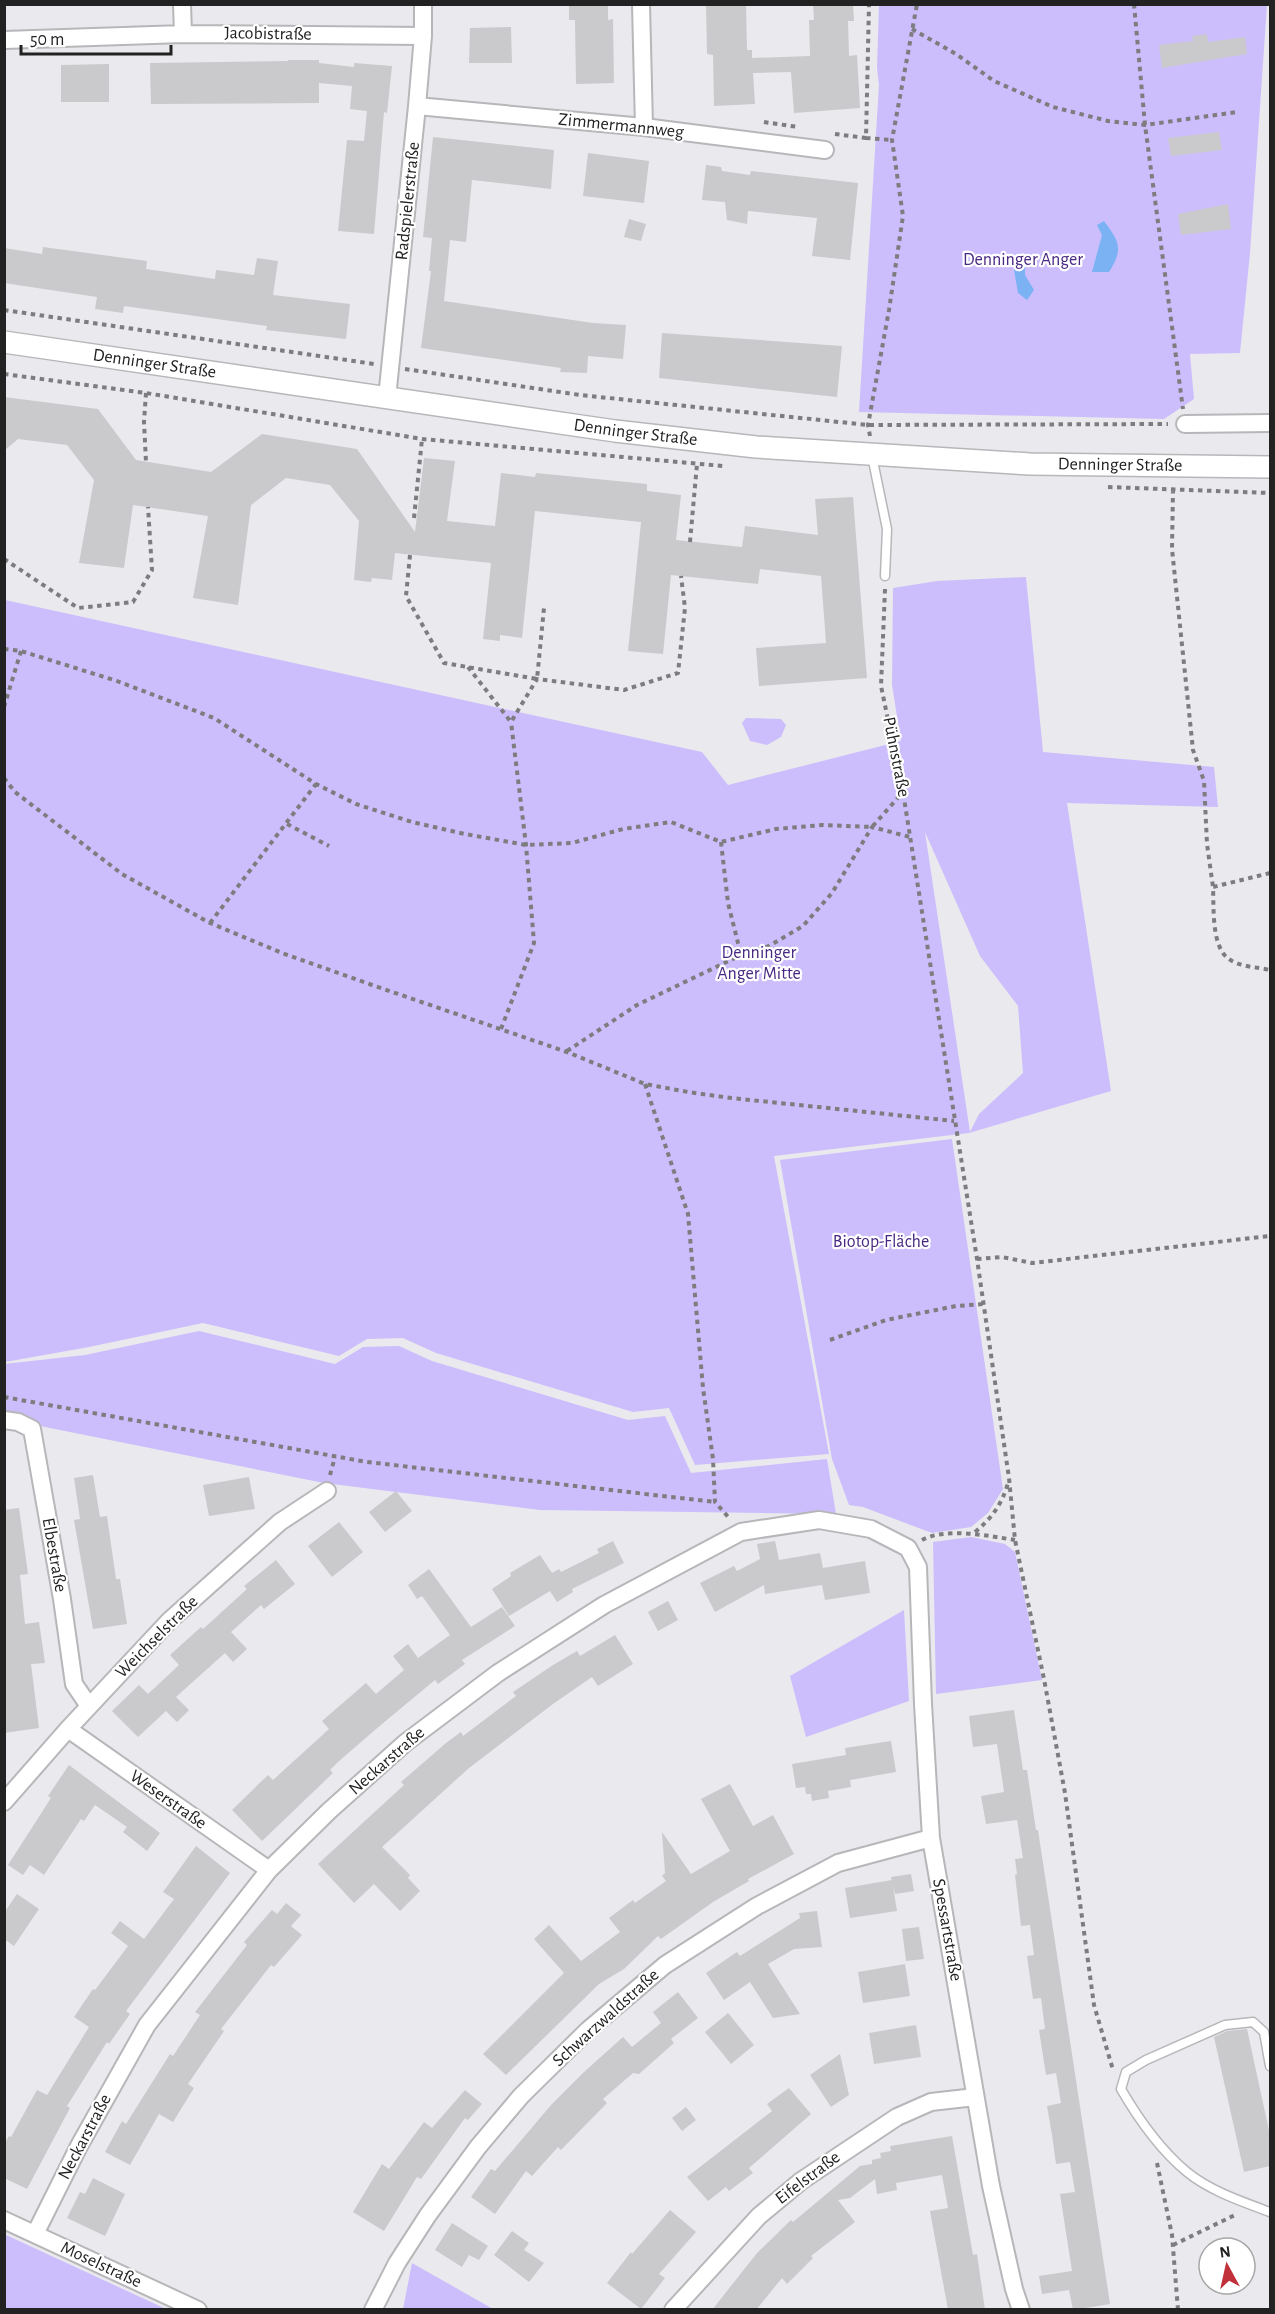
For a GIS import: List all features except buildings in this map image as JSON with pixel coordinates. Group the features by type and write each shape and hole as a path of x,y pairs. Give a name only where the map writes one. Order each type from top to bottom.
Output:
{"street":[{"path":"182,4 183,34"},
{"name":"Radspielerstraße","path":"387,398 417,106 423,36 423,4"},
{"path":"642,4 644,127"},
{"name":"Jacobistraße","path":"4,40 183,34 423,36"},
{"name":"Zimmermannweg","path":"417,106 827,142"},
{"name":"Denninger Straße","path":"4,342 647,435 775,449 1030,464 1270,467"},
{"path":"1185,424 1270,423"},
{"name":"Elbestraße","path":"4,1420 18,1422 32,1430 62,1599 74,1684 89,1706"},
{"name":"Weichselstraße","path":"4,1802 68,1729 169,1621 280,1522 327,1491"},
{"name":"Neckarstraße","path":"35,2234 79,2146 147,2025 269,1870 329,1811 405,1743 498,1673 604,1605 741,1532 819,1520 871,1529 908,1548"},
{"name":"Spessartstraße","path":"908,1548 918,1567 931,1838 991,2186 1014,2289 1021,2310"},
{"name":"Weserstraße","path":"68,1729 269,1870"},
{"name":"Schwarzwaldstraße","path":"373,2310 403,2253 478,2147 521,2096 588,2030 657,1972 757,1906 838,1863 931,1838"},
{"name":"Eifelstraße","path":"674,2310 759,2216 810,2175 897,2117 931,2102 975,2097"},
{"name":"Moselstraße","path":"4,2220 198,2310"}],"lane":[{"path":"872,456 887,529 885,576"},
{"path":"1270,2066 1264,2032 1253,2022 1225,2025 1132,2068 1126,2072 1121,2089 1152,2136 1188,2173 1253,2206 1270,2212"}],"path":[{"path":"866,138 869,4"},
{"path":"872,456 868,425 903,216 892,140 916,4"},
{"path":"4,310 580,395 868,425 1185,424 1145,125 1134,4"},
{"path":"912,29 956,54 994,81 1053,107 1108,121 1145,125 1237,112"},
{"path":"760,122 784,123 806,128"},
{"path":"827,142 866,138 892,140"},
{"path":"146,393 144,422 146,462"},
{"path":"414,518 422,439"},
{"path":"690,542 697,464"},
{"path":"1173,489 1172,549 1193,750 1204,781 1207,844 1219,948 1229,959 1270,970"},
{"path":"4,559 78,608 133,602 152,570 148,507"},
{"path":"410,555 406,596 444,663 537,679 624,690 678,674 685,608 681,576"},
{"name":"Pühnstraße","path":"885,576 881,686 903,792 977,1259 1009,1478 1015,1540 1065,1793 1094,2006 1107,2055 1121,2089"},
{"path":"511,722 537,679 544,608"},
{"path":"4,649 21,651 117,681 214,718 316,784 356,804 412,822 526,845 572,843 623,829 671,822 720,842 776,829 824,825 872,827 910,837"},
{"path":"4,707 21,651"},
{"path":"468,667 511,722 526,845 534,943 501,1029"},
{"path":"4,778 15,792 122,874 210,924 302,960 567,1052 645,1084 731,1098 954,1121"},
{"path":"210,924 316,784"},
{"path":"567,1052 638,1005 741,955 769,946 803,926 832,893 872,827 903,792"},
{"path":"287,825 329,846"},
{"path":"720,842 728,903 741,955"},
{"path":"1213,887 1270,873"},
{"path":"645,1084 688,1214 703,1388 713,1459 715,1502 741,1532"},
{"path":"977,1259 1002,1257 1032,1263 1270,1236"},
{"path":"830,1340 886,1320 956,1306 984,1304"},
{"path":"4,1397 367,1462 715,1502"},
{"path":"974,1533 991,1518 1004,1497 1009,1478"},
{"path":"908,1548 929,1536 974,1533 1015,1540"},
{"path":"1152,2136 1173,2245 1178,2310"},
{"path":"1173,2245 1253,2206"}],"green space":[{"name":"Denninger Anger","path":"879,5 1267,5 1250,253 1240,353 1190,354 1194,399 1164,419 859,412 879,85 877,68"},
{"name":"Denninger Anger Mitte","path":"1026,577 1043,752 1214,767 1218,807 1067,803 1111,1091 969,1133 774,1156 829,1454 695,1465 669,1408 633,1412 436,1353 403,1338 367,1339 339,1356 203,1323 5,1362 5,600 702,752 728,785 901,741 892,685 893,588 937,581","holes":["925,832 980,956 1018,1006 1023,1073 979,1114 970,1132"]},
{"path":"746,718 781,719 786,725 781,737 767,745 750,741 742,723"},
{"name":"Biotop-Fläche","path":"952,1139 1003,1489 988,1513 971,1527 932,1533 863,1507 849,1505 832,1459 780,1160"},
{"path":"199,1331 335,1364 363,1347 399,1346 432,1361 628,1420 665,1416 691,1473 827,1459 836,1514 540,1510 324,1483 5,1419 4,1364 85,1355"},
{"path":"971,1537 1005,1544 1015,1552 1042,1680 936,1694 933,1542"},
{"path":"904,1610 909,1701 806,1737 790,1676"},
{"path":"4,2234 166,2309 5,2309"},
{"path":"412,2263 493,2309 403,2309"}],"water":[{"path":"1104,221 1118,245 1117,257 1109,272 1092,272 1102,235 1097,225"},
{"path":"1016,258 1025,260 1025,275 1034,290 1027,300 1018,293 1014,270"}]}
